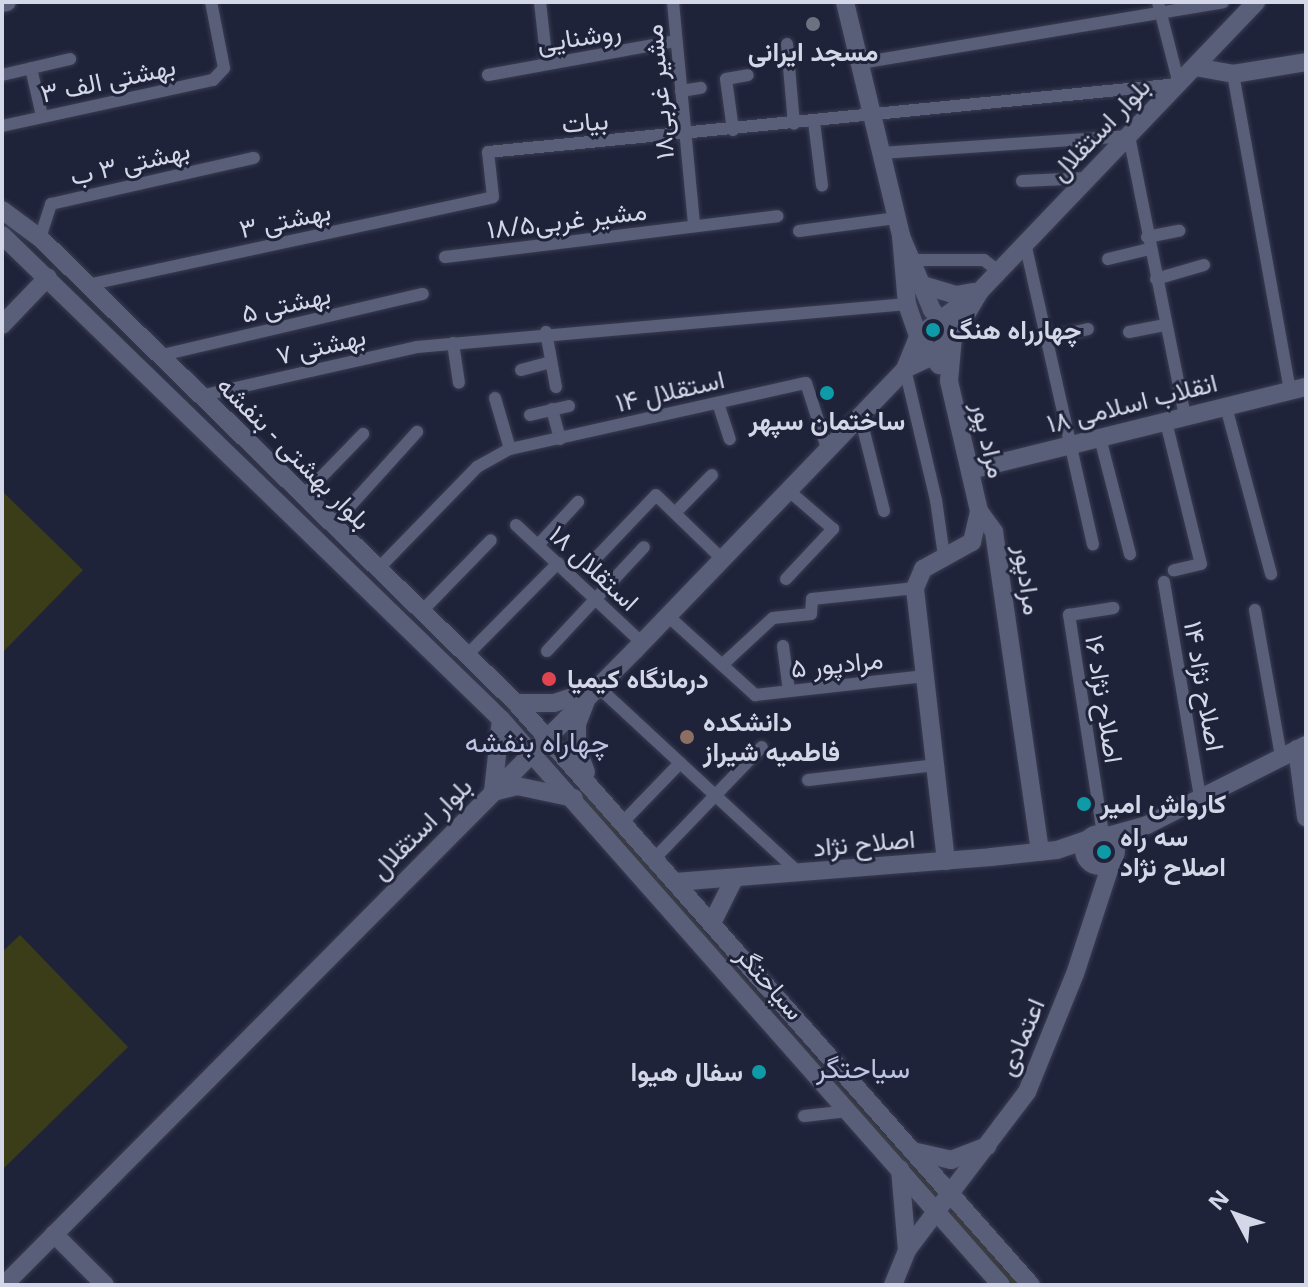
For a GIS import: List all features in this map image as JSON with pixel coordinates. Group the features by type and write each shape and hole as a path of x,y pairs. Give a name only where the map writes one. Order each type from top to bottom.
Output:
{"main road":[{"path":"845,2 899,227 937,318 953,337"},
{"name":"بلوار استقلال","path":"4,1285 593,688 642,643 905,369 933,356 953,337 980,291 998,271 1256,2"},
{"path":"1195,67 1233,74 1306,62"},
{"name":"بلوار بهشتی - بنفشه","path":"2,210 40,238 547,736"},
{"name":"مراد پور","path":"899,227 907,304 918,336 949,381"},
{"name":"بلوار بهشتی - بنفشه","path":"2,235 501,719 531,752"},
{"path":"2,325 48,277"},
{"path":"923,285 956,295 980,291"},
{"name":"بلوار استقلال","path":"905,369 918,336 937,318 980,291"},
{"name":"مراد پور","path":"953,337 949,381 979,511"},
{"name":"۱۸ انقلاب اسلامی","path":"970,470 1298,389"},
{"path":"222,447 236,432"},
{"name":"مرادپور","path":"915,588 923,569 972,542 979,511"},
{"name":"مرادپور","path":"979,511 994,532 1048,851"},
{"path":"915,588 946,861"},
{"path":"516,703 554,703 593,688"},
{"path":"591,783 577,749 577,724 593,688"},
{"path":"501,719 493,792 517,786 575,799"},
{"name":"سیاحتگر","path":"547,736 975,1220"},
{"path":"1048,851 1102,850 1295,750 1306,817"},
{"name":"سیاحتگر","path":"531,752 939,1211 1001,1285"},
{"name":"اعتمادی","path":"939,1211 1027,1092 1049,1045 1107,885 1102,850"},
{"name":"اصلاح نژاد","path":"675,882 733,881 1048,851"},
{"path":"712,923 733,881"},
{"path":"915,1151 951,1160 987,1148"},
{"path":"987,1148 966,1190 975,1220 1031,1285"},
{"path":"900,1169 907,1250"},
{"path":"893,1285 907,1250 939,1211"},
{"path":"54,1234 105,1285"}],"street":[{"name":"بهشتی الف ۳","path":"2,126 221,75 211,2"},
{"path":"540,2 547,64"},
{"name":"مشیر غربی۱۸","path":"673,2 694,226"},
{"path":"860,63 1160,8 1223,2"},
{"path":"1160,8 1179,84"},
{"name":"روشنایی","path":"488,75 676,41"},
{"path":"787,44 794,124"},
{"path":"2,75 70,59"},
{"path":"31,68 42,116"},
{"path":"1233,74 1298,389"},
{"path":"733,130 726,79 748,75"},
{"name":"بیات","path":"493,197 488,152 686,136 1179,84"},
{"path":"681,91 701,88"},
{"path":"814,122 822,185"},
{"path":"881,153 1129,136 1185,417"},
{"name":"بهشتی ۳ ب","path":"40,238 51,204 254,158"},
{"path":"1022,181 1088,178"},
{"name":"بهشتی ۳","path":"87,285 493,197"},
{"name":"مشیر غربی۱۸/۵","path":"445,257 777,216"},
{"path":"799,231 899,227"},
{"path":"1108,259 1179,231"},
{"path":"1025,243 1067,446 1093,544"},
{"path":"915,260 984,260 998,271"},
{"path":"1156,279 1204,265"},
{"name":"بهشتی ۵","path":"158,356 423,294"},
{"name":"بهشتی ۷","path":"200,396 453,343 546,332 907,304"},
{"path":"1129,332 1165,325"},
{"path":"1043,339 1088,329"},
{"path":"546,332 556,387"},
{"path":"453,343 459,383"},
{"path":"521,370 551,362"},
{"path":"905,369 936,500 944,556"},
{"name":"استقلال ۱۴","path":"377,570 477,467 510,449 806,383 828,451"},
{"path":"495,398 510,449"},
{"path":"718,403 730,439"},
{"path":"530,415 569,406"},
{"path":"1226,407 1271,574"},
{"path":"552,409 560,439"},
{"path":"860,416 884,511"},
{"path":"1166,422 1201,564 1174,570"},
{"path":"332,526 417,432"},
{"path":"302,497 363,434"},
{"path":"1100,438 1130,554"},
{"path":"675,513 712,475"},
{"path":"786,579 833,529 788,490"},
{"path":"595,559 656,495 722,559"},
{"path":"538,545 578,502"},
{"name":"استقلال ۱۸","path":"516,525 642,643"},
{"path":"421,612 491,540"},
{"path":"547,651 644,547"},
{"path":"466,656 558,563"},
{"name":"۱۴ اصلاح نژاد","path":"1164,582 1200,798"},
{"path":"668,616 722,665 773,618 811,614 812,599 915,588"},
{"name":"۱۶ اصلاح نژاد","path":"1102,850 1069,615 1113,608"},
{"path":"1255,610 1295,750"},
{"path":"783,646 789,691"},
{"name":"۵ مرادپور","path":"722,665 755,695 925,676"},
{"path":"593,688 801,875"},
{"path":"655,858 762,747"},
{"path":"624,821 680,763"},
{"path":"808,780 935,765"},
{"path":"804,1116 848,1111"}],"green space":[{"path":"2,491 83,570 2,653"},
{"path":"576,783 779,1019 939,1195 935,1198 590,808"},
{"path":"20,935 128,1047 2,1170 2,952"},
{"path":"954,1211 1019,1285 1011,1285 950,1215"}],"place":[{"name":"مسجد ایرانی","path":"813,24"},
{"name":"چهارراه هنگ","path":"933,330"},
{"name":"ساختمان سپهر","path":"827,393"},
{"name":"درمانگاه کیمیا","path":"549,679"},
{"name":"دانشکده فاطمیه شیراز","path":"687,737"},
{"name":"کارواش امیر","path":"1084,804"},
{"name":"سه راه اصلاح نژاد","path":"1104,852"},
{"name":"سفال هیوا","path":"759,1072"}],"district":[{"name":"چهاراه بنفشه","path":"537,741"},
{"name":"سیاحتگر","path":"863,1067"}]}
